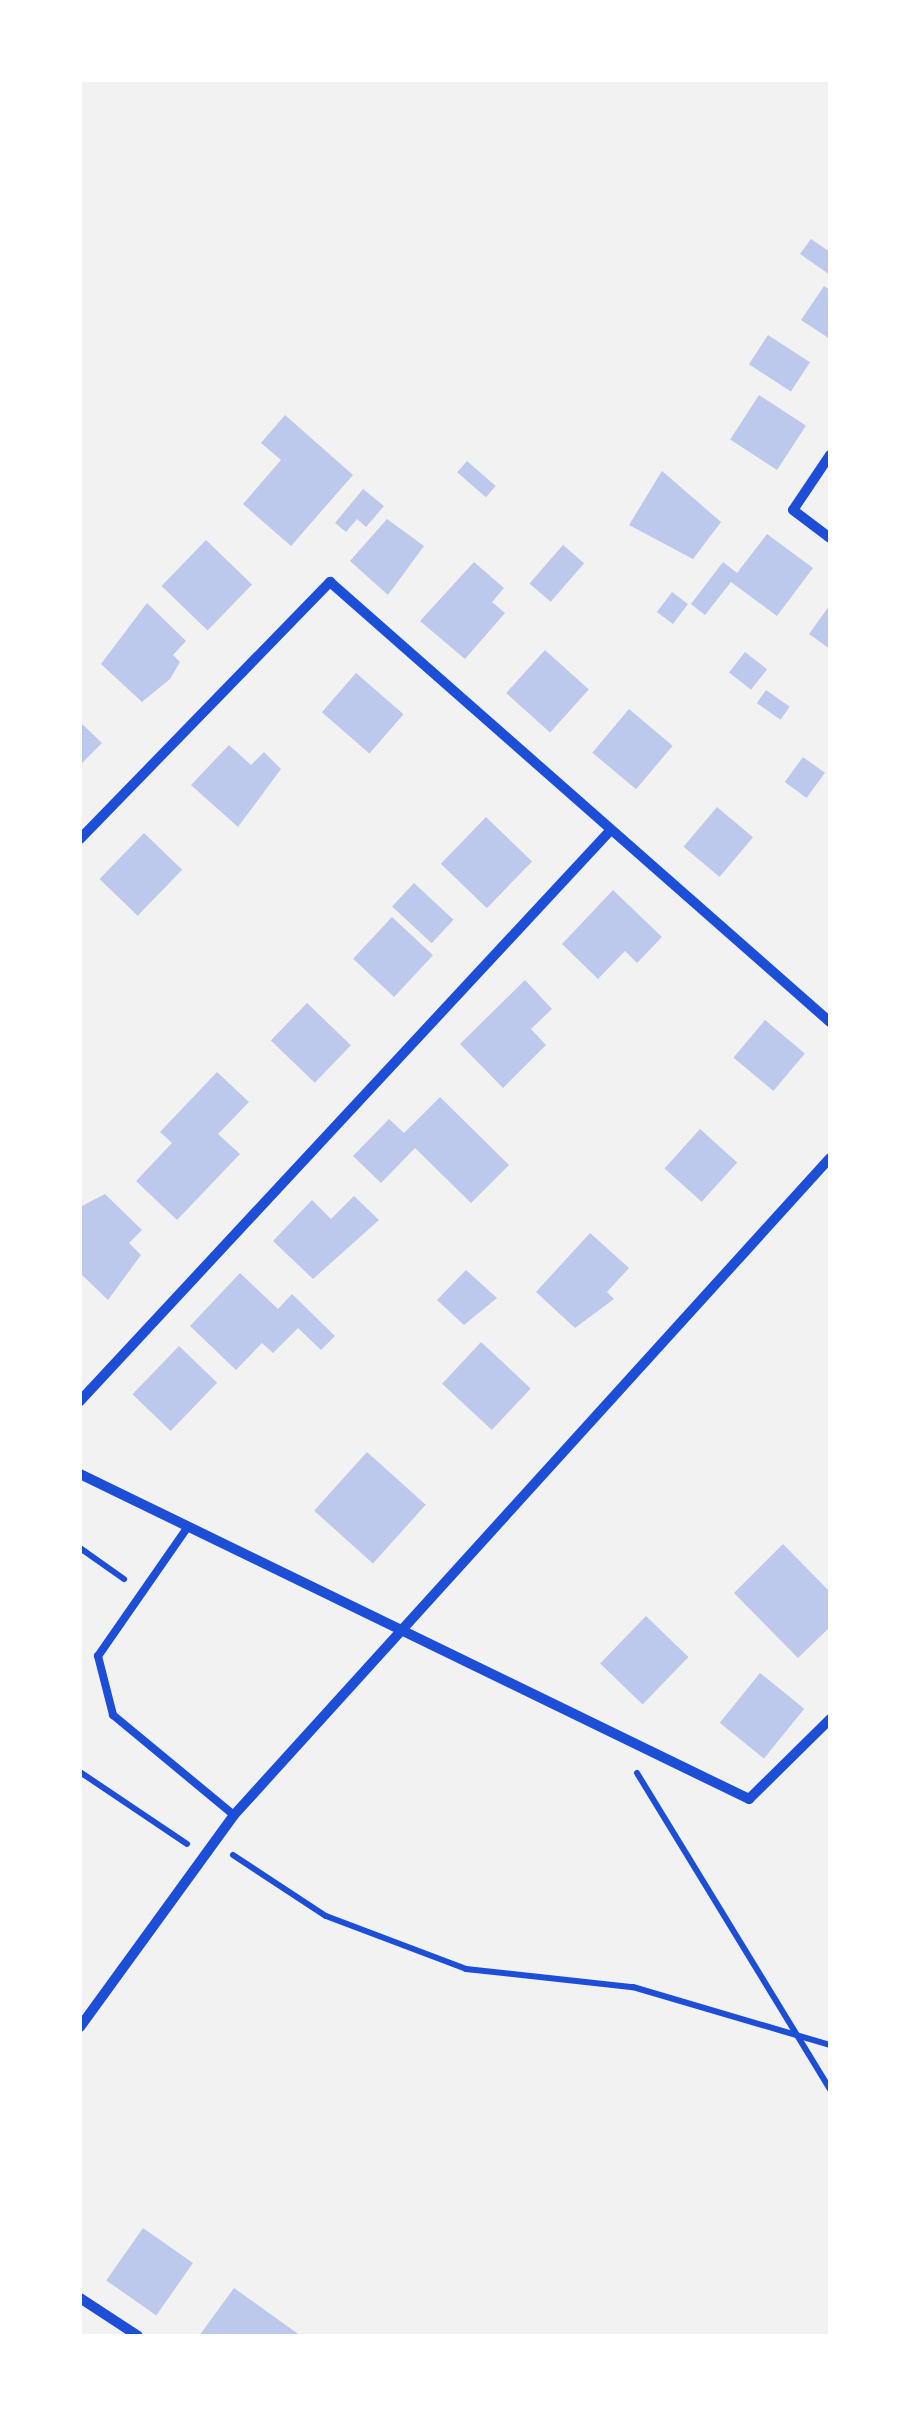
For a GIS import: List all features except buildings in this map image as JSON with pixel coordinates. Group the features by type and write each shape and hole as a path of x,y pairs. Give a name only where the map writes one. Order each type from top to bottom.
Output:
{"street":[{"path":"830,455 794,510 830,538"},
{"path":"80,838 330,582 609,832 830,1022"},
{"path":"80,1402 609,832"},
{"path":"80,2027 234,1815 830,1158"},
{"path":"80,1474 749,1799 830,1719"},
{"path":"80,2298 138,2336"}],"lane":[{"path":"188,1528 98,1656 113,1715 234,1815"}],"path":[{"path":"80,1548 142,1591"},
{"path":"616,1737 793,2036 830,2090"},
{"path":"80,1772 173,1835"},
{"path":"216,1843 326,1916 466,1968 633,1987 830,2045"}]}
